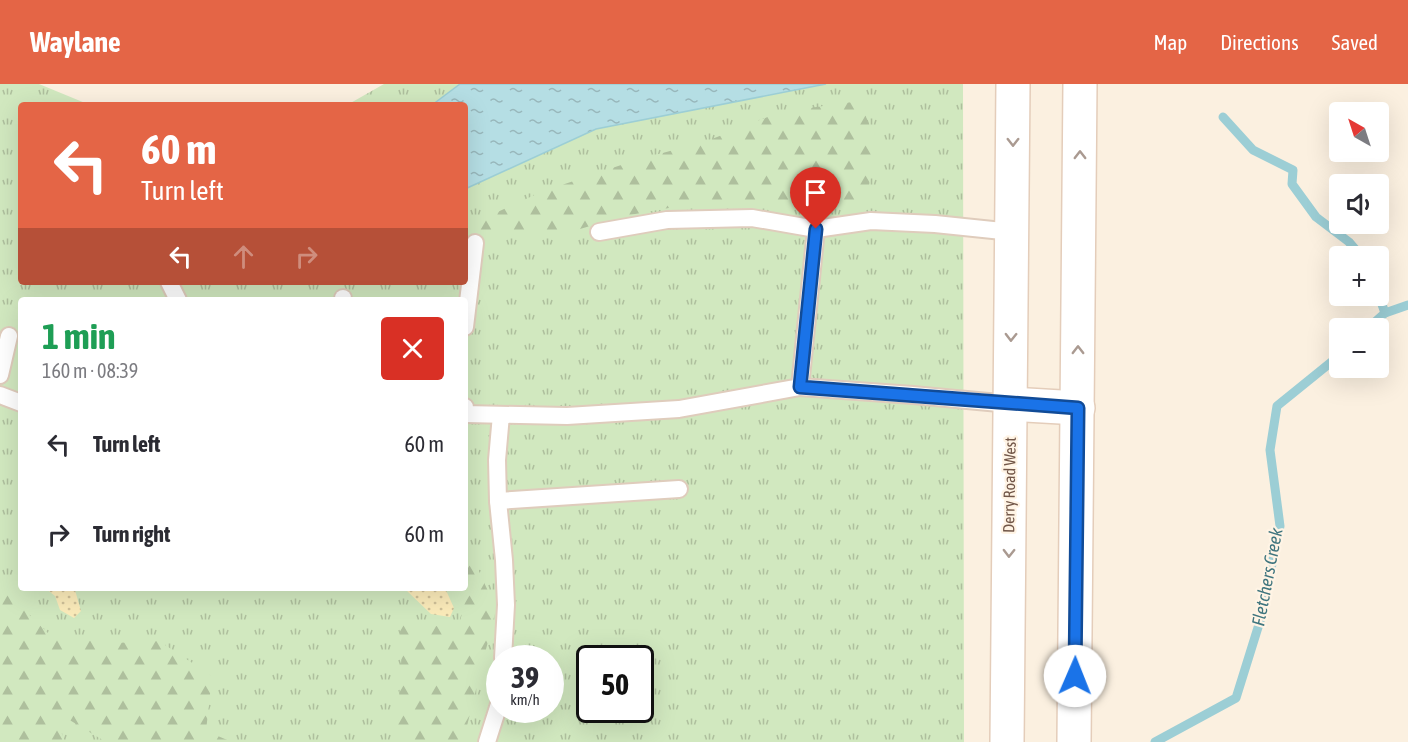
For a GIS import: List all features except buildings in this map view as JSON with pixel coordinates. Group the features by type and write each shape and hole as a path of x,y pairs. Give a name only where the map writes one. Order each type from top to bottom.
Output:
{"main road":[{"name":"Derry Road West","path":"1007,739 1013,84"},
{"path":"1074,742 1080,84"},
{"path":"1010,404 1078,408"}],"lane":[{"path":"599,232 667,220 752,218 816,229 871,221 935,224 1012,232"},
{"path":"800,387 816,229"},
{"path":"468,302 475,243"},
{"path":"0,375 10,334"},
{"path":"468,414 567,416 679,409 800,387 1010,404"},
{"path":"0,395 18,402"},
{"path":"501,415 497,459 506,605 504,645"},
{"path":"498,501 679,489"},
{"path":"487,742 493,723"}],"green space":[{"path":"0,84 39,84 83,102 18,102 18,285 468,285 468,102 352,102 384,84 963,84 964,742 0,742"},
{"path":"860,101 878,148 865,201 794,207 708,201 624,216 563,234 468,234 468,226 541,192 633,161 707,141 780,112"},
{"path":"468,547 496,609 463,742 397,742 402,645 398,619 458,630 468,591"},
{"path":"0,586 52,637 115,643 159,641 212,676 206,731 232,742 106,742 53,710 65,742 14,742 0,731"}],"sand":[{"path":"49,591 75,591 81,611 74,618 60,610 55,596"},
{"path":"407,591 446,591 454,608 450,617 431,614"}],"water":[{"path":"460,84 826,84 596,129 468,188 468,102 436,102"}],"waterway":[{"path":"1223,117 1253,150 1293,170 1292,184 1316,217 1352,246"},
{"name":"Fletchers Creek","path":"1379,318 1385,313 1408,305"},
{"path":"1383,306 1385,313"},
{"name":"Fletchers Creek","path":"1155,742 1236,698 1260,621 1280,526 1270,450 1277,406 1329,364"}],"route":[{"path":"816,229 800,387 1078,408 1075,676"}]}
